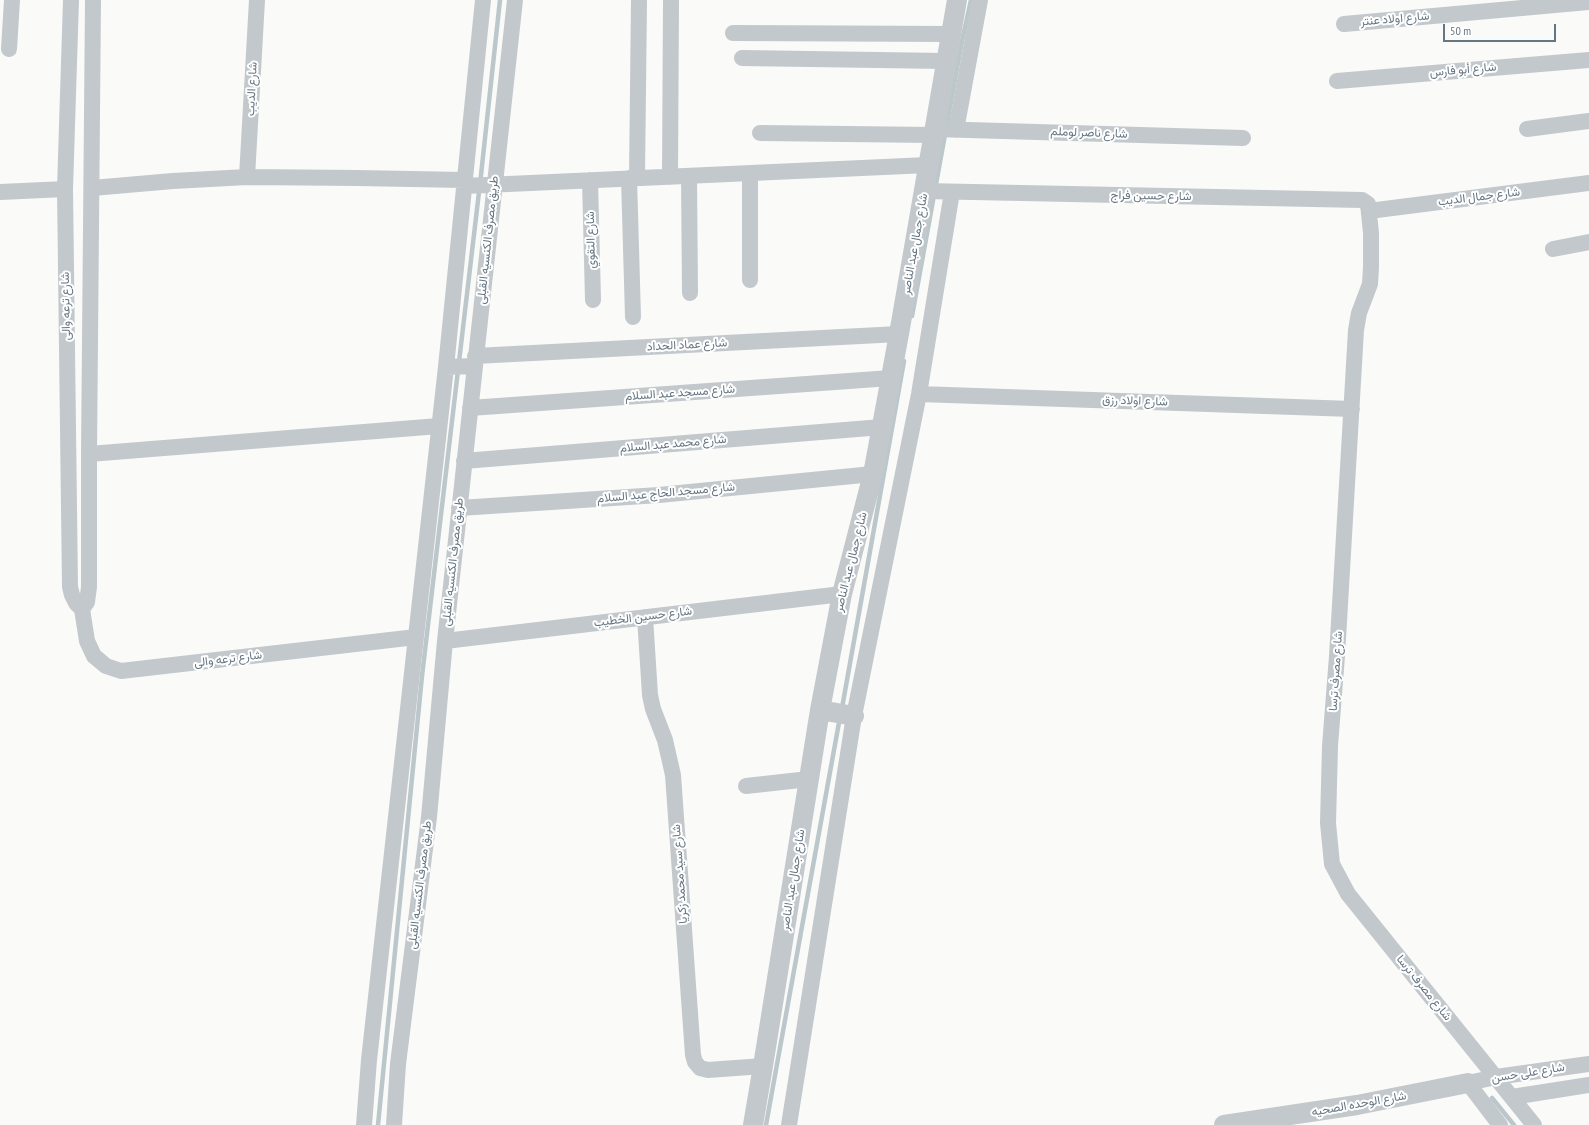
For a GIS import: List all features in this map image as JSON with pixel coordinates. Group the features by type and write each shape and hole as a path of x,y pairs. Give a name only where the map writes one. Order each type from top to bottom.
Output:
{"street":[{"path":"9,49 12,0"},
{"name":"شارع ترعه والى","path":"71,0 65,189 70,587 72,596 82,609 87,641 94,656 106,666 121,671 416,637"},
{"name":"شارع ترعه والى","path":"82,609 87,602 90,587 89,454 93,0"},
{"name":"شارع الديب","path":"246,177 257,0"},
{"path":"364,1125 369,1060 446,367 483,0"},
{"name":"طريق مصرف الكنسيه القبلى","path":"394,1125 398,1064 429,817 459,508 515,0"},
{"path":"633,317 633,178 639,0"},
{"path":"670,177 671,0"},
{"name":"شارع جمال عبد الناصر","path":"943,131 946,60 957,0"},
{"name":"شارع جمال عبد الناصر","path":"789,1125 851,715 918,394 936,191 928,165 943,131 980,0"},
{"name":"شارع اولاد عنتر","path":"1344,24 1589,2"},
{"path":"734,33 950,34"},
{"path":"742,58 946,60"},
{"name":"شارع أبو فارس","path":"1337,80 1589,60"},
{"path":"67,116 92,115"},
{"path":"1527,129 1589,121"},
{"name":"شارع ناصر لوملم","path":"760,133 943,131 1243,138"},
{"path":"92,188 172,181 246,177 372,178 494,184 928,165"},
{"path":"750,173 750,280"},
{"path":"689,176 690,293"},
{"name":"شارع التقوي","path":"590,180 593,300"},
{"name":"شارع جمال الديب","path":"1369,211 1589,183"},
{"path":"0,192 65,189"},
{"name":"شارع جمال عبد الناصر","path":"753,1125 842,594 873,474 899,334 936,191"},
{"name":"شارع حسين فراج","path":"936,191 1362,200 1368,204 1369,211"},
{"name":"شارع مصرف ترسا","path":"1369,211 1371,233 1370,284 1358,319 1330,746 1328,823 1332,864 1348,894 1534,1125"},
{"path":"1553,249 1589,242"},
{"name":"شارع عماد الحداد","path":"446,367 475,361 899,334"},
{"name":"شارع مسجد عبد السلام","path":"470,408 891,378"},
{"name":"شارع اولاد رزق","path":"918,394 1352,409"},
{"path":"89,454 439,426"},
{"name":"شارع محمد عبد السلام","path":"464,461 882,427"},
{"name":"شارع مسجد الحاج عبد السلام","path":"459,508 659,495 873,474"},
{"name":"شارع حسين الخطيب","path":"445,641 842,594"},
{"name":"شارع سيد محمد زكريا","path":"645,617 650,695 653,709 665,740 673,775 693,1055 695,1062 700,1068 708,1070 764,1066"},
{"path":"823,710 851,715"},
{"path":"746,786 810,780"},
{"name":"شارع على حسن","path":"1468,1083 1496,1077 1589,1064"},
{"path":"1468,1083 1500,1125"},
{"name":"شارع الوحده الصحيه","path":"1224,1125 1357,1105 1468,1083"},
{"name":"شارع على حسن","path":"1512,1097 1589,1085"}],"waterway":[{"path":"378,1125 422,676 500,0"},
{"path":"912,316 962,41 971,0"},
{"path":"842,708 904,361"},
{"path":"766,1125 840,717"},
{"path":"1492,1098 1514,1125"}]}
